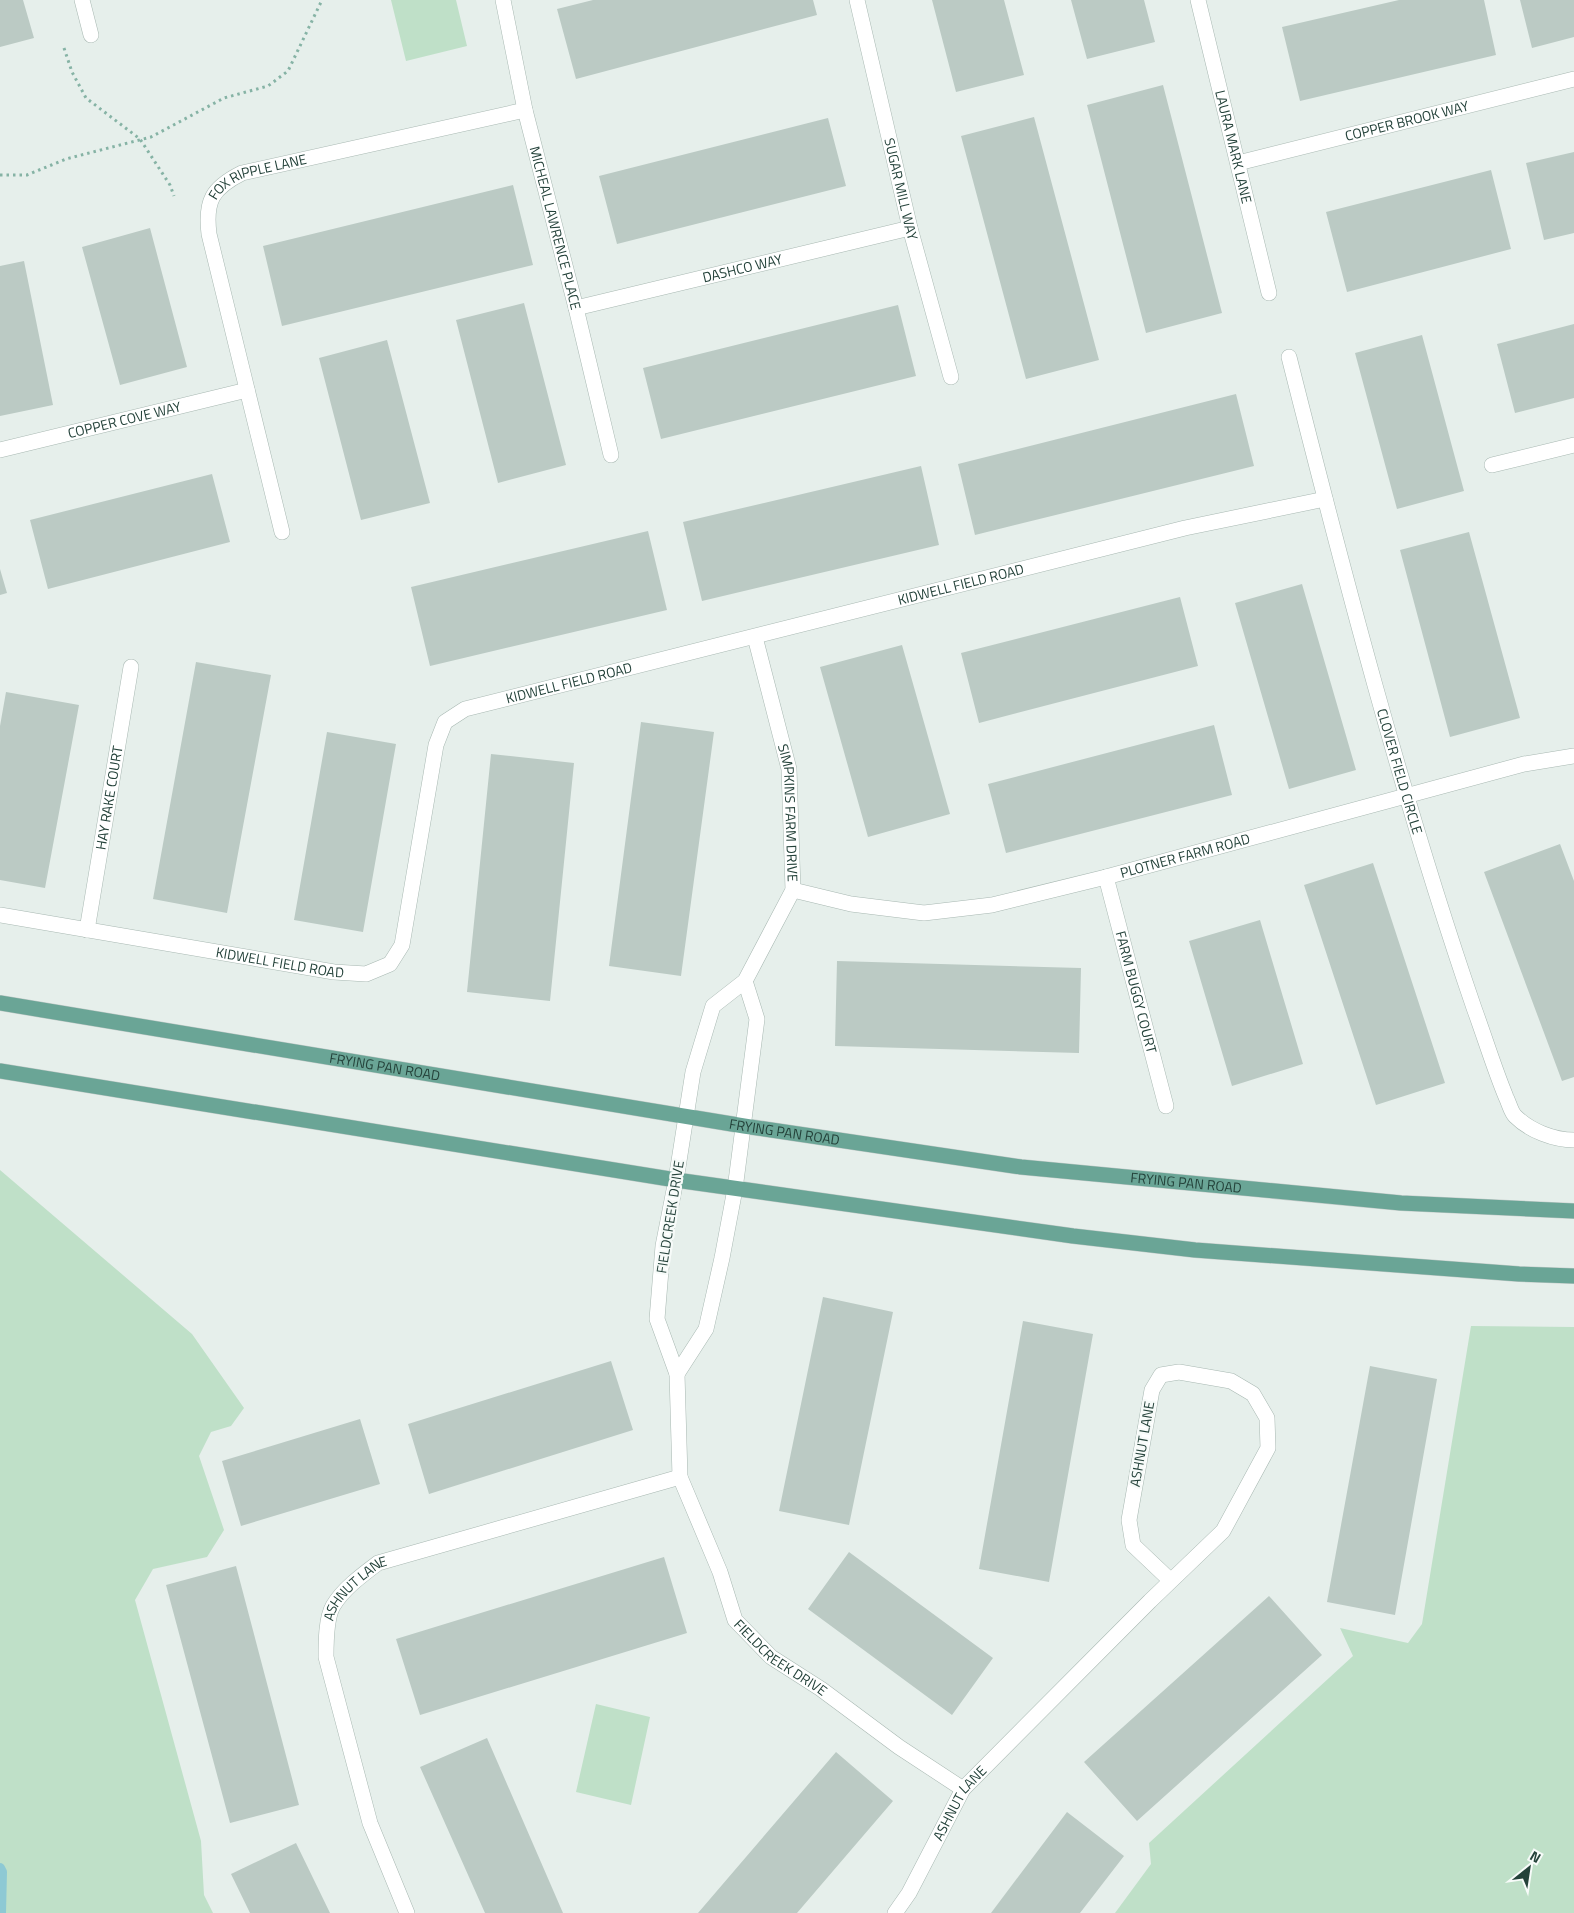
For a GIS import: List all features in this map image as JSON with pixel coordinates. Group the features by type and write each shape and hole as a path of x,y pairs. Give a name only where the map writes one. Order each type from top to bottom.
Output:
{"main road":[{"name":"FRYING PAN ROAD","path":"0,1003 744,1126 1021,1167 1401,1203 1574,1211"},
{"path":"0,1072 676,1180 1064,1235 1194,1250 1510,1274 1574,1276"}],"street":[{"path":"82,0 91,35"},
{"name":"MICHEAL LAWRENCE PLACE","path":"503,0 525,110 576,308 611,455"},
{"name":"SUGAR MILL WAY","path":"857,0 910,228 951,377"},
{"name":"LAURA MARK LANE","path":"1198,0 1269,293"},
{"name":"COPPER BROOK WAY","path":"1238,163 1574,79"},
{"name":"FOX RIPPLE LANE","path":"282,532 209,234 206,216 212,197 225,182 242,173 525,110"},
{"name":"DASHCO WAY","path":"576,308 910,228"},
{"name":"CLOVER FIELD CIRCLE","path":"1289,357 1325,499 1407,796 1450,938 1500,1083 1514,1116 1535,1130 1558,1140 1574,1140"},
{"name":"COPPER COVE WAY","path":"0,450 247,390"},
{"path":"1492,465 1574,446"},
{"name":"KIDWELL FIELD ROAD","path":"0,915 334,972 366,974 390,964 402,945 436,745 445,722 465,709 1185,528 1325,499"},
{"name":"SIMPKINS FARM DRIVE","path":"686,1116 693,1072 713,1006 745,982 793,890 789,770 754,637"},
{"name":"HAY RAKE COURT","path":"87,930 132,667"},
{"name":"PLOTNER FARM ROAD","path":"793,890 852,904 924,913 992,905 1106,877 1524,764 1574,756"},
{"name":"FARM BUGGY COURT","path":"1106,877 1166,1106"},
{"path":"677,1374 706,1329 735,1189 757,1019 745,982"},
{"name":"FIELDCREEK DRIVE","path":"686,1116 663,1246 657,1319 677,1374 680,1477 720,1572 735,1620 771,1657 821,1689 899,1748 963,1789"},
{"name":"ASHNUT LANE","path":"895,1913 909,1893 963,1789 1223,1531 1268,1448 1266,1418 1253,1394 1231,1381 1180,1372 1161,1375 1152,1390 1129,1520 1133,1545 1171,1581"},
{"name":"ASHNUT LANE","path":"407,1913 370,1823 326,1656 327,1633 332,1607 356,1580 378,1563 680,1477"}],"path":[{"path":"0,175 27,175 66,159 151,137 224,98 268,86 288,71 322,0"},
{"path":"64,48 72,72 86,98 140,139 170,185 174,196"}],"green space":[{"path":"391,0 456,0 467,46 406,61"},
{"path":"0,1170 192,1334 244,1408 231,1426 211,1432 199,1456 224,1530 207,1557 153,1569 135,1600 201,1841 204,1895 213,1913 0,1913"},
{"path":"1471,1326 1574,1327 1574,1913 1115,1913 1151,1864 1149,1843 1353,1656 1340,1628 1408,1643 1422,1624"},
{"path":"596,1704 650,1717 631,1805 576,1792"}],"building":[{"path":"0,0 23,0 34,38 0,47"},
{"path":"593,0 813,0 817,15 576,79 557,9"},
{"path":"932,0 1004,0 1024,75 956,92"},
{"path":"1071,0 1144,0 1155,42 1087,59"},
{"path":"1399,0 1484,0 1496,55 1300,101 1282,27"},
{"path":"1520,0 1574,0 1574,37 1532,48"},
{"path":"1163,85 1222,313 1146,333 1087,105"},
{"path":"1034,117 1099,360 1026,379 961,136"},
{"path":"828,118 846,186 617,244 599,176"},
{"path":"1574,152 1574,233 1544,240 1526,163"},
{"path":"1491,170 1511,249 1347,292 1326,212"},
{"path":"513,185 533,265 282,326 263,246"},
{"path":"150,228 187,367 120,385 82,247"},
{"path":"24,261 53,405 0,416 0,266"},
{"path":"524,303 566,465 498,483 456,320"},
{"path":"898,305 916,376 661,439 643,368"},
{"path":"1574,324 1574,398 1515,413 1497,344"},
{"path":"1422,335 1464,491 1397,509 1355,353"},
{"path":"387,340 430,503 361,520 319,358"},
{"path":"1236,394 1254,466 975,535 958,464"},
{"path":"921,466 939,545 702,601 683,522"},
{"path":"212,474 230,542 48,589 30,520"},
{"path":"648,531 667,610 430,666 411,587"},
{"path":"1469,532 1520,718 1450,737 1400,550"},
{"path":"0,569 7,593 0,595"},
{"path":"1302,584 1356,770 1289,789 1235,603"},
{"path":"1180,597 1198,666 979,723 961,653"},
{"path":"902,645 950,814 868,837 820,667"},
{"path":"196,662 271,675 227,913 153,899"},
{"path":"6,692 79,705 45,888 0,880 0,726"},
{"path":"641,722 714,732 681,976 609,966"},
{"path":"1214,725 1232,795 1006,853 988,784"},
{"path":"327,732 396,744 363,932 294,920"},
{"path":"491,754 574,763 550,1001 467,992"},
{"path":"1560,844 1574,881 1574,1077 1562,1081 1484,872"},
{"path":"1373,863 1445,1083 1376,1105 1304,885"},
{"path":"1260,920 1303,1064 1232,1086 1189,941"},
{"path":"837,961 1081,968 1079,1053 835,1046"},
{"path":"823,1297 893,1312 849,1525 779,1511"},
{"path":"1023,1321 1093,1334 1049,1582 979,1569"},
{"path":"611,1361 633,1430 429,1494 408,1424"},
{"path":"1370,1366 1437,1379 1395,1615 1327,1602"},
{"path":"360,1419 380,1484 241,1526 222,1461"},
{"path":"849,1552 993,1658 952,1715 808,1609"},
{"path":"664,1557 687,1633 420,1715 396,1639"},
{"path":"236,1566 299,1805 230,1823 166,1585"},
{"path":"1269,1596 1322,1655 1137,1821 1084,1762"},
{"path":"487,1738 563,1913 485,1913 420,1767"},
{"path":"836,1752 893,1801 797,1913 698,1913"},
{"path":"1067,1812 1124,1856 1080,1913 991,1913"},
{"path":"296,1843 330,1913 250,1913 231,1874"}],"waterway":[{"path":"0,1868 2,1872 1,1913"}]}
